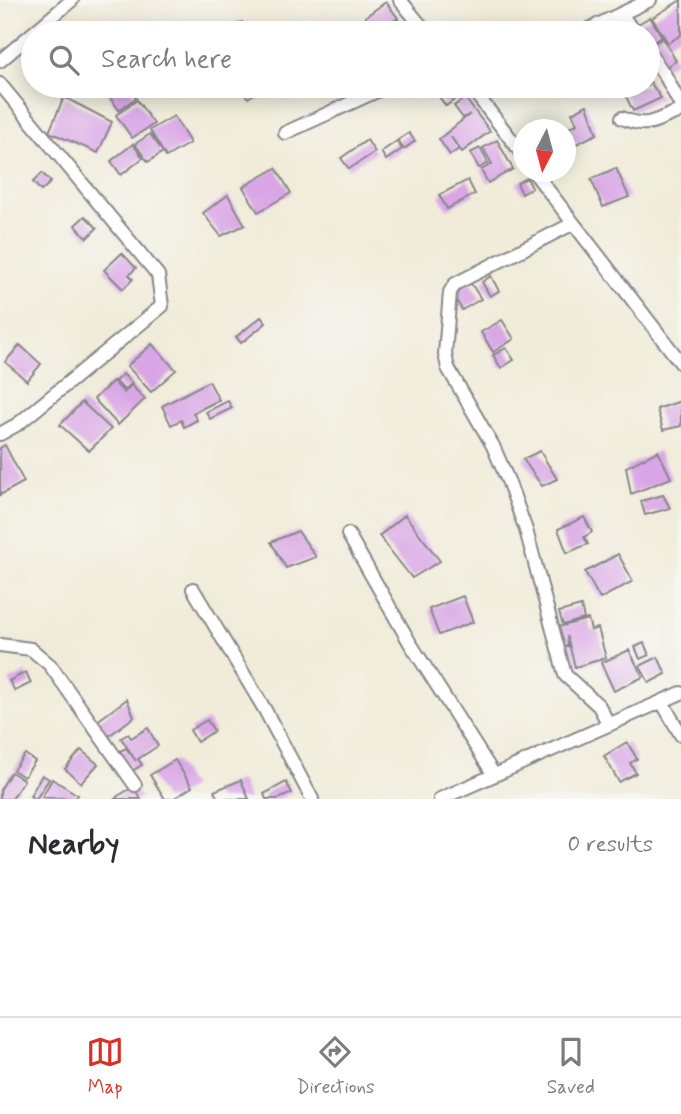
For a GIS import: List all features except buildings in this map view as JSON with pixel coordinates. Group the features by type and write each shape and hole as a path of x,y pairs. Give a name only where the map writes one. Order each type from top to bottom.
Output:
{"street":[{"path":"47,21 72,0"},
{"path":"400,0 417,21"},
{"path":"606,21 650,0"},
{"path":"621,14 626,21"},
{"path":"0,61 21,43"},
{"path":"622,118 638,125 649,124 681,109 660,67"},
{"path":"667,77 681,71"},
{"path":"0,84 158,275 162,306 18,424 0,434"},
{"path":"285,133 362,98"},
{"path":"479,98 513,143"},
{"path":"541,182 681,363"},
{"path":"572,224 455,285 450,292 445,354 456,386 493,446 509,483 526,530 556,653 565,675 599,706 609,725"},
{"path":"348,534 410,643 494,775"},
{"path":"193,589 265,710 312,799"},
{"path":"0,645 31,649 50,665 135,785"},
{"path":"440,799 681,693"},
{"path":"662,702 681,735"}]}
